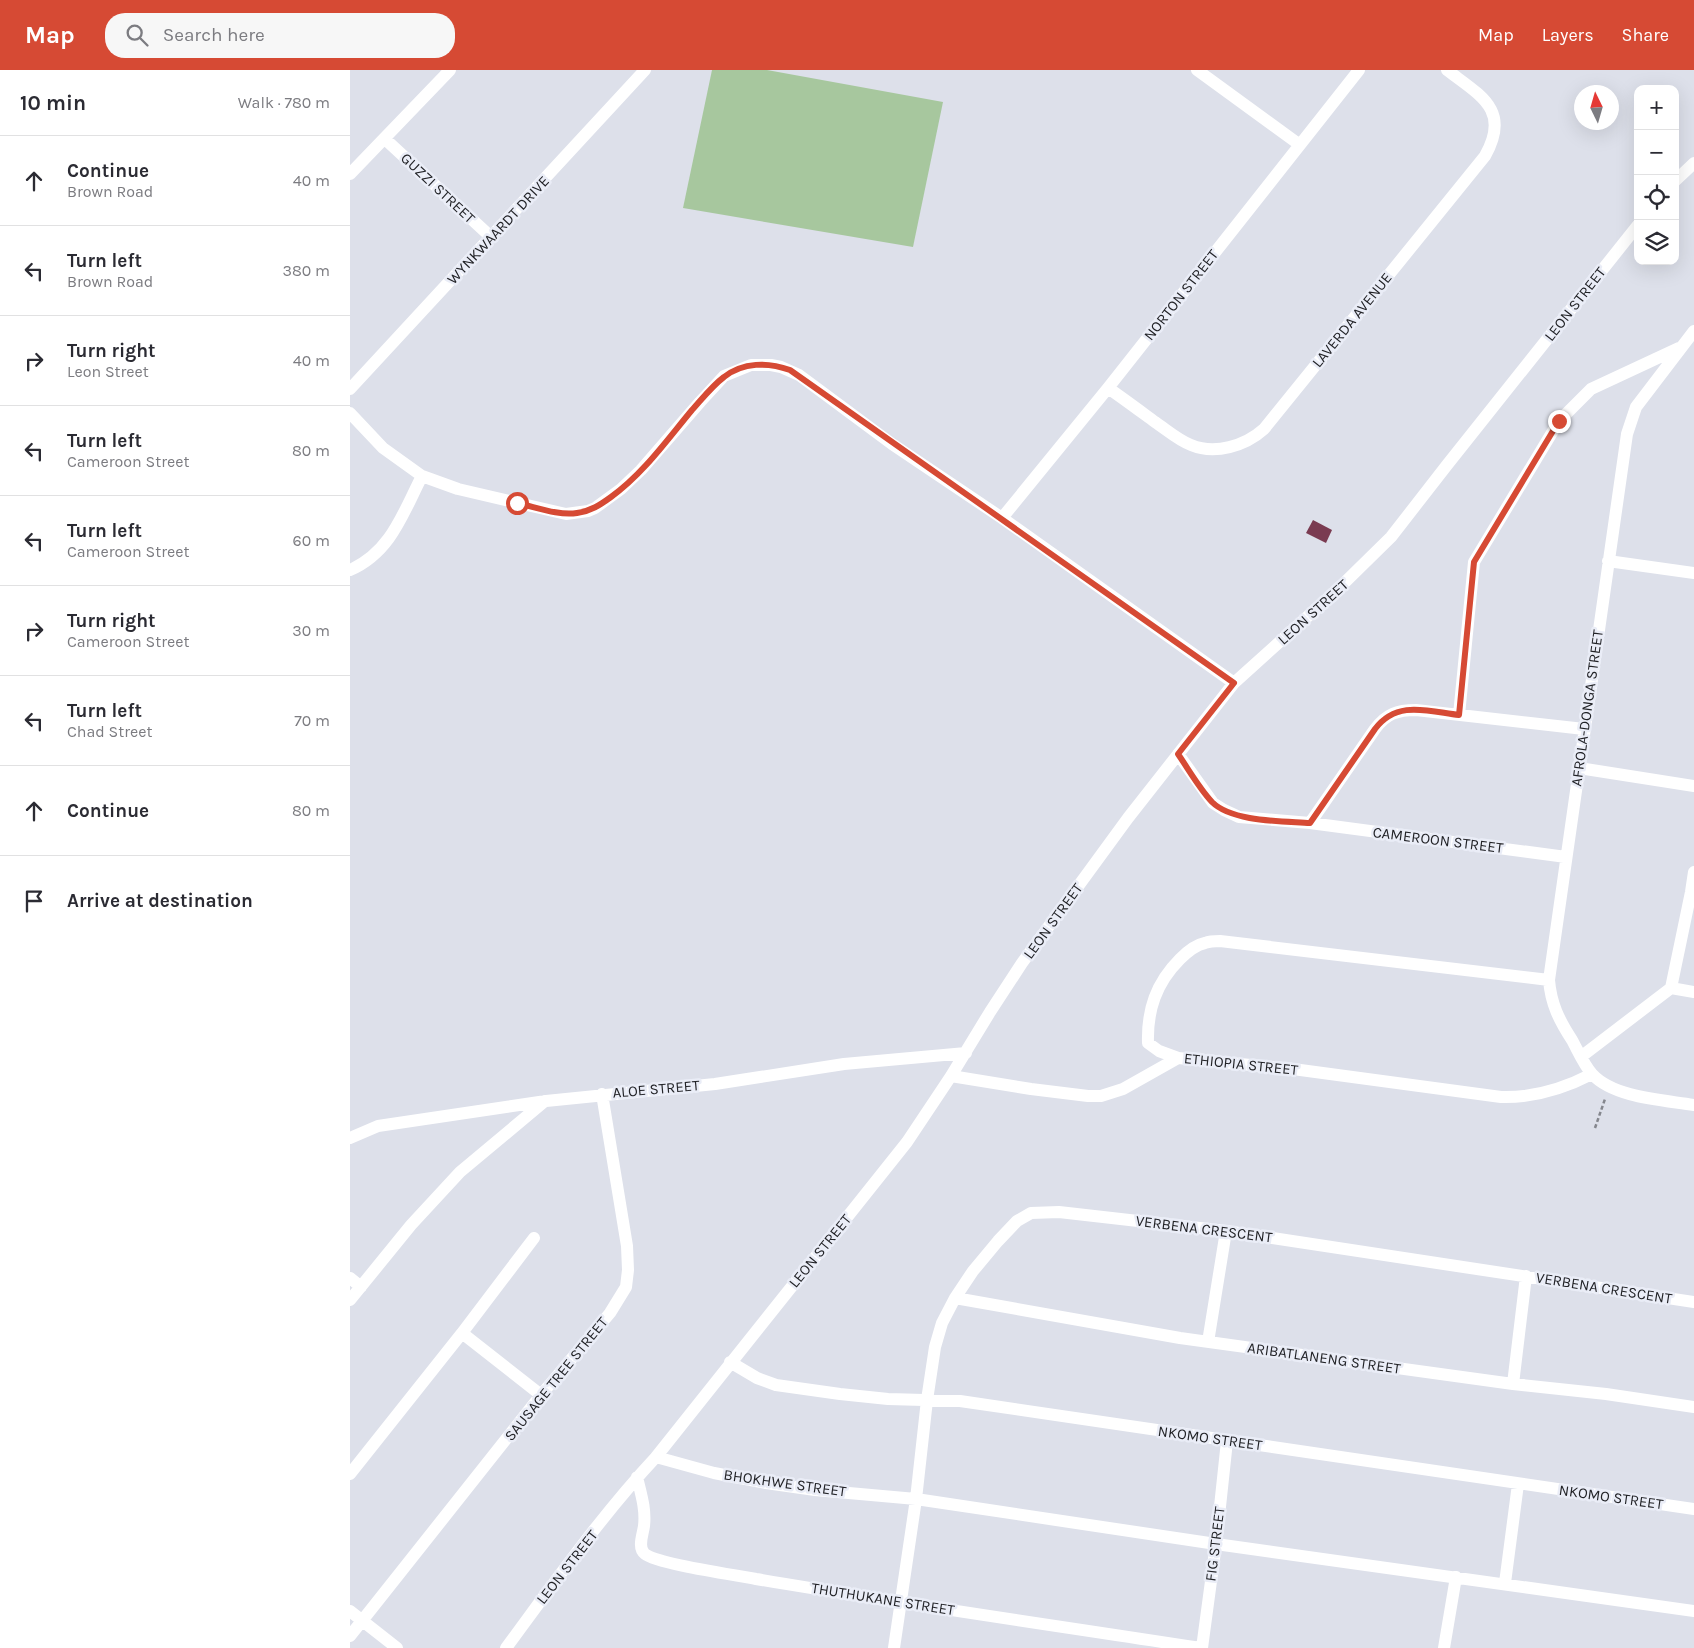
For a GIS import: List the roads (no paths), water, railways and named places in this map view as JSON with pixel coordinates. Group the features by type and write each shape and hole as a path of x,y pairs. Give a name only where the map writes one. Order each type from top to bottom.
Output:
{"street":[{"path":"350,174 450,70"},
{"name":"WYNKWAARDT DRIVE","path":"350,389 646,70"},
{"path":"1197,70 1300,145"},
{"name":"NORTON STREET","path":"1002,518 1108,388 1359,70"},
{"name":"LAVERDA AVENUE","path":"1108,388 1192,446 1214,449 1229,447 1249,440 1264,429 1485,156 1490,147 1496,127 1490,109 1483,97 1447,70"},
{"name":"GUZZI STREET","path":"385,139 491,237"},
{"path":"1679,177 1694,162"},
{"name":"LEON STREET","path":"506,1648 561,1573 637,1477 656,1457 907,1142 1028,955 1128,818 1234,683 1336,591 1391,537 1634,230"},
{"name":"AFROLA-DONGA STREET","path":"1694,331 1636,407 1631,418 1621,468 1549,980 1550,995 1555,1010 1592,1074 1609,1086 1634,1096 1694,1105"},
{"path":"1459,715 1474,562 1559,421 1592,389 1682,347"},
{"path":"350,413 383,448 422,476 458,489 566,514 588,511 595,508 621,489 641,470 724,376 751,365 771,365 790,370 1234,683"},
{"path":"350,570 369,559 387,543 422,476"},
{"path":"1608,561 1694,573"},
{"path":"1310,823 1375,729 1387,716 1395,712 1410,710 1584,729"},
{"name":"CAMEROON STREET","path":"1178,754 1213,803 1239,817 1310,823 1566,856"},
{"path":"1579,768 1694,786"},
{"path":"1582,1056 1671,988 1693,892 1694,872"},
{"name":"ETHIOPIA STREET","path":"1549,980 1220,941 1205,942 1188,951 1169,970 1158,988 1151,1007 1148,1043 1159,1051 1178,1058 1293,1069 1508,1097 1556,1090 1592,1074"},
{"path":"1671,988 1694,992"},
{"name":"ALOE STREET","path":"350,1138 378,1126 546,1101 715,1084 844,1064 966,1053"},
{"path":"951,1076 1050,1092 1101,1096 1123,1089 1178,1058"},
{"name":"SAUSAGE TREE STREET","path":"350,1636 541,1395 610,1313 626,1287 628,1270 627,1246 602,1094"},
{"path":"350,1300 411,1225 460,1172 546,1101"},
{"name":"VERBENA CRESCENT","path":"894,1648 916,1499 927,1400 935,1347 942,1323 955,1298 973,1271 1022,1216 1031,1213 1058,1212 1226,1230 1694,1302"},
{"path":"1208,1342 1226,1230"},
{"path":"350,1474 462,1333 534,1238"},
{"path":"1513,1384 1526,1276"},
{"path":"350,1278 361,1287"},
{"name":"ARIBATLANENG STREET","path":"955,1298 1208,1342 1694,1407"},
{"path":"462,1333 541,1395"},
{"name":"NKOMO STREET","path":"730,1362 756,1378 776,1385 850,1395 960,1401 1694,1509"},
{"name":"FIG STREET","path":"1201,1648 1216,1544 1227,1441"},
{"name":"BHOKHWE STREET","path":"656,1457 714,1473 766,1483 815,1490 916,1499"},
{"name":"THUTHUKANE STREET","path":"637,1477 645,1515 641,1545 642,1552 654,1559 707,1570 901,1602 1201,1648"},
{"path":"1505,1583 1518,1484"},
{"path":"916,1499 1216,1544 1694,1611"},
{"path":"1444,1648 1456,1577"},
{"path":"350,1611 397,1648"}]}
